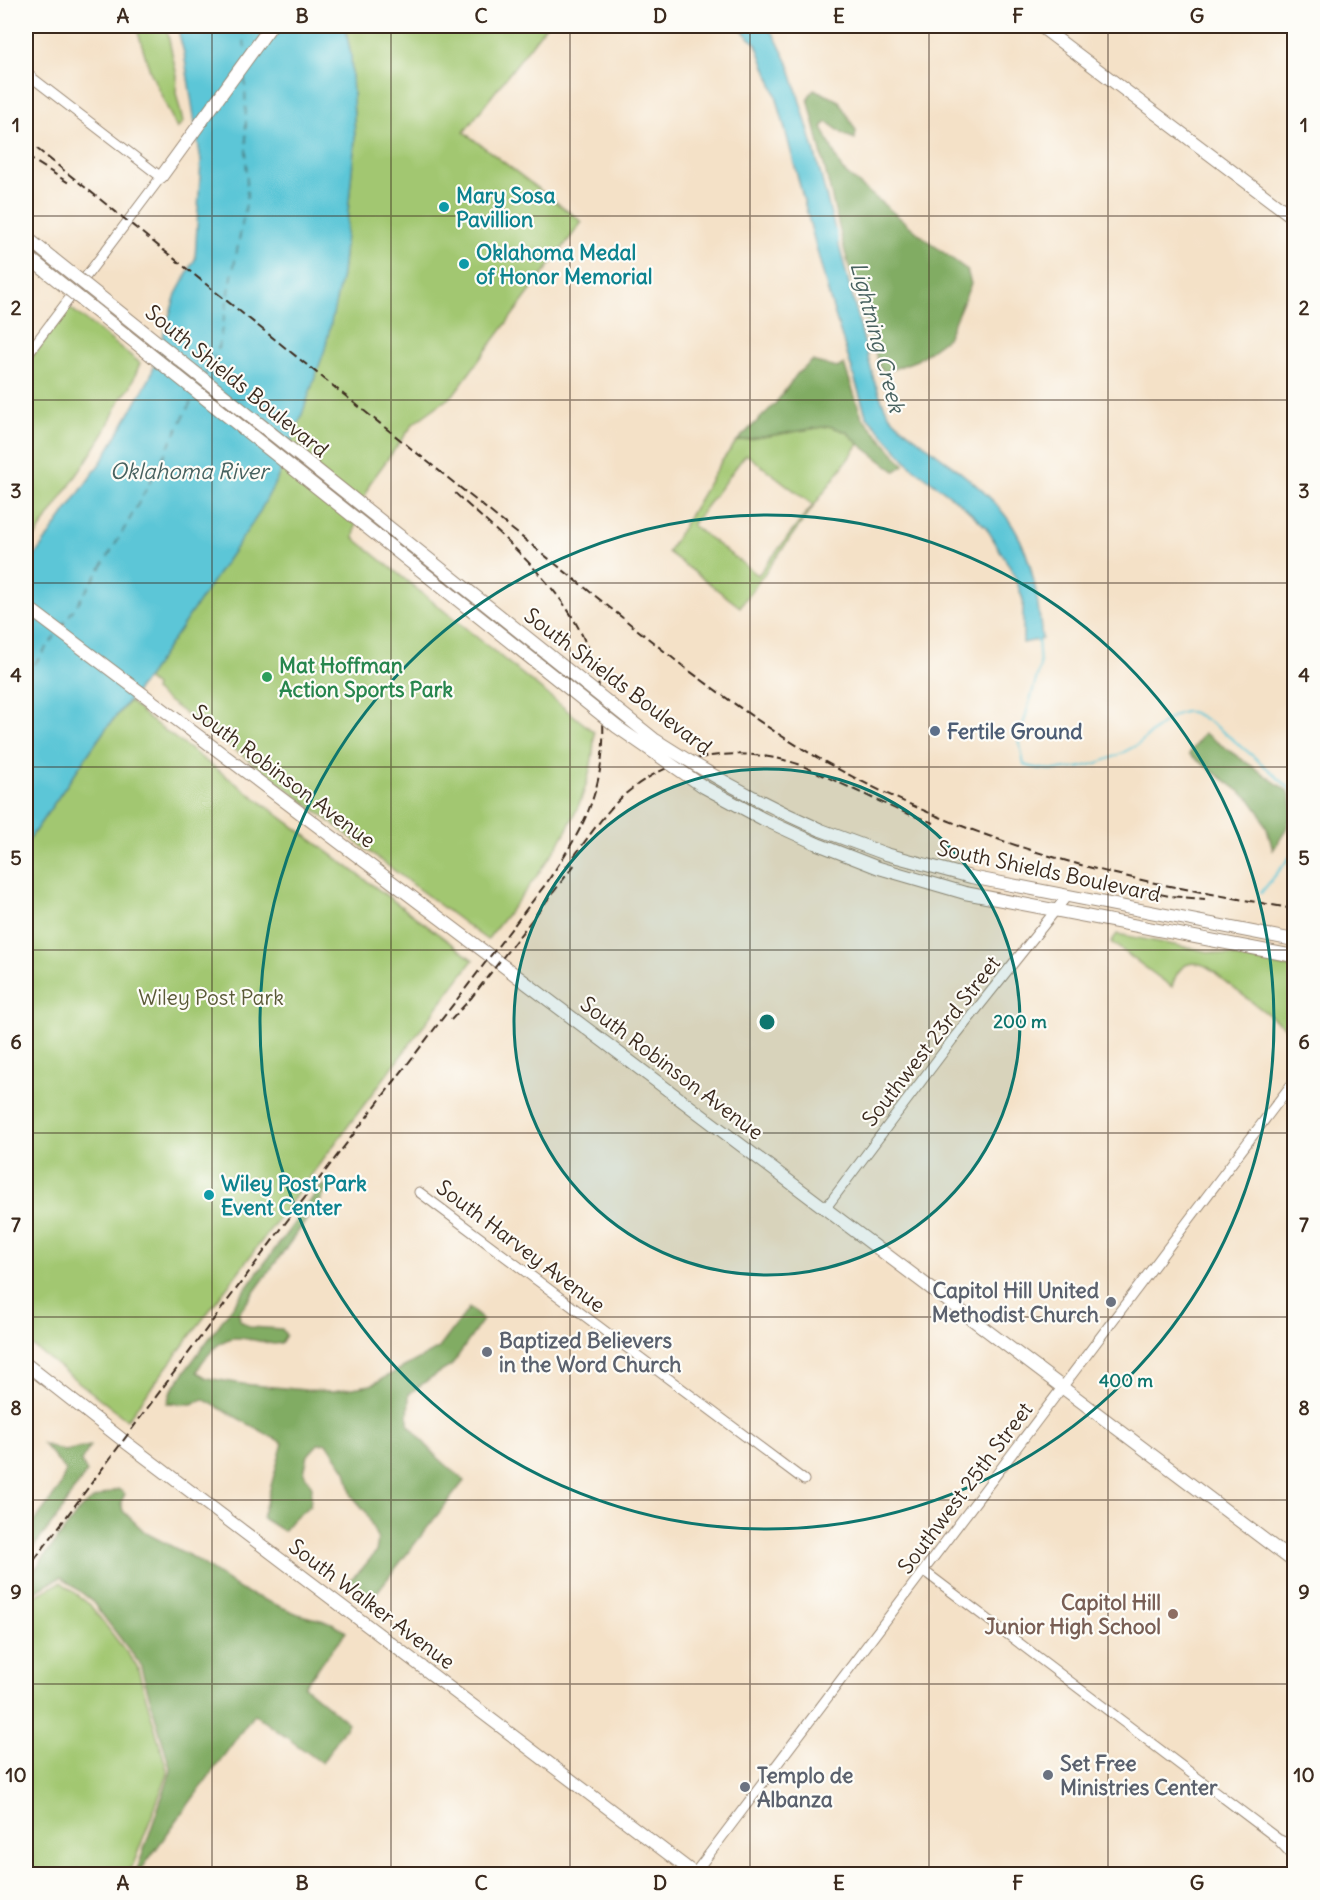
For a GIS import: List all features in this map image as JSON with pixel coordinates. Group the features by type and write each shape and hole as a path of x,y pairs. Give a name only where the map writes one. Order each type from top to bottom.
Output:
{"main road":[{"path":"164,173 272,26"},
{"path":"1040,26 1294,218"},
{"name":"South Shields Boulevard","path":"26,237 654,739 740,791 821,830 886,854 933,868 1294,940"},
{"name":"South Shields Boulevard","path":"26,255 617,727 704,787 763,819 815,843 928,884 1294,957"},
{"name":"South Robinson Avenue","path":"26,606 1294,1562"},
{"name":"South Walker Avenue","path":"26,1364 694,1874"}],"street":[{"path":"26,73 164,173 26,356"},
{"name":"Southwest 23rd Street","path":"825,1209 956,1035 1067,896"},
{"name":"Southwest 25th Street","path":"694,1874 1294,1081"},
{"name":"South Harvey Avenue","path":"418,1192 804,1480"},
{"path":"924,1571 1278,1839 1294,1846"},
{"path":"1278,1839 1294,1857"}],"green space":[{"path":"136,26 166,26 177,76 176,93 183,122 177,129 150,71"},
{"path":"345,26 546,26 464,132 582,222 453,395 414,423 370,483 357,516 354,538 594,732 592,762 573,818 542,869 487,940 161,696 154,690 155,686 146,679 258,514 277,479 342,275 355,139 351,56"},
{"path":"814,89 839,101 856,131 855,139 827,122 822,127 842,170 924,238 967,270 971,284 947,338 917,360 886,372 880,368 845,252 808,98"},
{"path":"69,307 140,363 130,388 121,398 104,433 26,550 26,365"},
{"path":"812,361 837,368 844,364 862,417 904,465 895,471 847,432 829,426 737,441 775,404 797,374"},
{"path":"829,426 847,432 859,444 740,607 668,552 721,462 737,441","holes":["746,454 813,505 758,575 692,525"]},
{"name":"Wiley Post Park","path":"129,701 148,718 473,960 127,1420 26,1341 26,844 104,731"},
{"path":"1204,733 1289,792 1291,815 1286,830 1273,850 1260,813 1250,799 1189,754"},
{"path":"1117,934 1294,968 1294,1034 1208,967 1193,963 1186,965 1181,969 1172,987 1111,942"},
{"path":"322,1185 328,1186 321,1200 239,1313 240,1320 250,1327 282,1329 286,1335 281,1343 274,1344 240,1338 225,1340 207,1357 197,1372 207,1378 243,1384 305,1390 333,1391 371,1385 439,1348 469,1308 483,1320 451,1366 409,1394 408,1424 434,1454 464,1481 370,1601 346,1583 376,1552 378,1540 366,1512 352,1496 346,1471 327,1443 318,1444 308,1455 304,1473 312,1487 310,1506 293,1519 283,1531 262,1518 283,1443 203,1399 192,1404 167,1403 171,1391"},
{"path":"43,1444 64,1451 90,1446 81,1462 87,1472 60,1513 26,1557 26,1533 58,1490 66,1471"},
{"path":"118,1489 125,1494 121,1502 123,1511 146,1533 194,1558 241,1590 298,1614 332,1623 346,1632 304,1686 348,1723 322,1763 254,1714 138,1874 131,1874 138,1867 171,1771 140,1664 91,1600 61,1577 28,1596 26,1593 26,1581 81,1508 95,1498"},
{"path":"61,1582 90,1605 137,1666 168,1773 133,1865 124,1874 26,1874 26,1605 31,1598"}],"water":[{"name":"Oklahoma River","path":"177,26 345,26 351,56 355,139 342,275 325,349 277,479 258,515 146,679 104,731 26,844 26,568 103,459 150,378 176,294 195,259 201,161 184,53"},
{"name":"Lightning Creek","path":"737,26 765,26 774,35 789,65 814,149 874,380 884,406 901,426 961,472 984,493 1014,528 1031,568 1042,639 1023,643 1023,600 1014,574 986,527 961,504 912,467 866,415 828,292 776,95 756,44"}],"waterway":[{"name":"Lightning Creek","path":"835,230 838,242"},
{"name":"Lightning Creek","path":"1038,638 1040,666 1019,739 1024,765 1053,770 1096,763 1137,745 1176,715 1190,712 1227,734 1294,792"},
{"name":"Lightning Creek","path":"1261,893 1294,852"}],"ferry route":[{"path":"243,26 245,50"},
{"path":"205,375 218,349 247,199 245,70"},
{"path":"61,627 115,544 193,398"},
{"path":"26,676 55,636"}],"railway":[{"path":"26,140 684,667 765,725 811,754 917,807 1029,850 1123,876 1294,909"},
{"path":"26,156 69,183"},
{"path":"26,1571 290,1217 548,881 576,837 589,809 602,757 603,730 602,703 597,676 588,650 563,603 539,573 454,492"},
{"path":"566,867 606,814 640,783 683,762 730,754 754,755 801,765 898,810 934,823"},
{"path":"451,1020 472,997 576,863"},
{"path":"1146,891 1169,896 1205,899"}],"place":[{"name":"Mary Sosa Pavillion","path":"444,207"},
{"name":"Oklahoma Medal of Honor Memorial","path":"464,264"},
{"name":"Mat Hoffman Action Sports Park","path":"267,677"},
{"name":"Fertile Ground","path":"935,731"},
{"name":"Wiley Post Park Event Center","path":"209,1195"},
{"name":"Capitol Hill United Methodist Church","path":"1111,1302"},
{"name":"Baptized Believers in the Word Church","path":"487,1352"},
{"name":"Capitol Hill Junior High School","path":"1173,1614"},
{"name":"Set Free Ministries Center","path":"1048,1775"},
{"name":"Templo de Albanza","path":"745,1787"}]}
